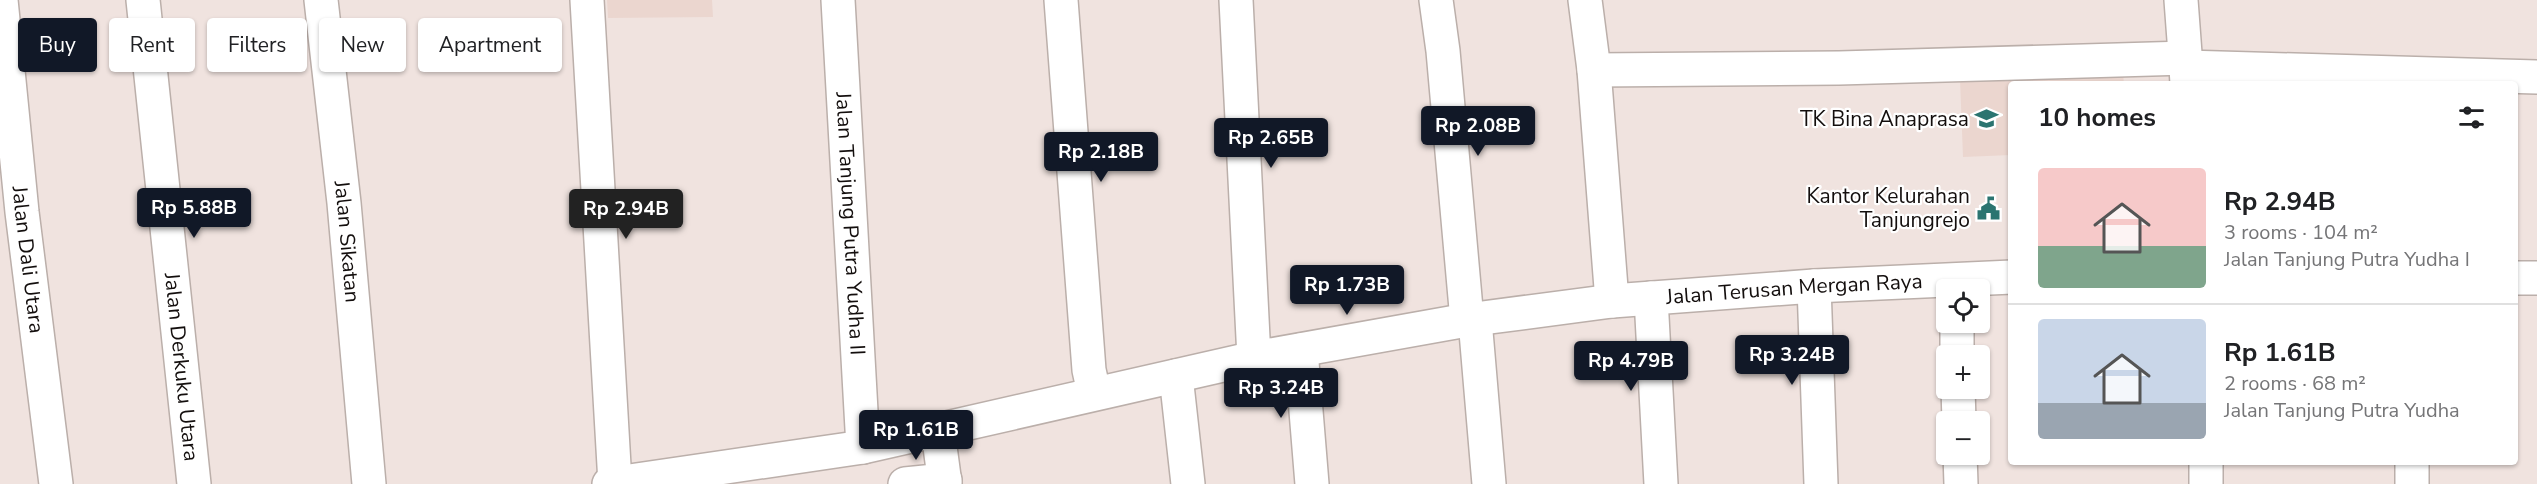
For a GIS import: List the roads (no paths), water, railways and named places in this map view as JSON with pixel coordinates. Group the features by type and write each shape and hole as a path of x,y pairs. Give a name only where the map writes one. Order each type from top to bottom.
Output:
{"street":[{"name":"Jalan Dali Utara","path":"2,0 22,212 56,484"},
{"name":"Jalan Derkuku Utara","path":"143,0 194,484"},
{"name":"Jalan Sikatan","path":"321,0 344,203 369,484"},
{"path":"587,0 612,483"},
{"name":"Jalan Tanjung Putra Yudha II","path":"838,0 863,447"},
{"path":"1061,0 1091,382"},
{"path":"1236,0 1254,350"},
{"path":"1436,0 1489,484"},
{"path":"1585,0 1594,70 1612,301"},
{"path":"2181,0 2186,70"},
{"path":"1594,70 1839,68 2186,70 2537,77"},
{"name":"Jalan Terusan Mergan Raya","path":"1990,280 2008,278"},
{"path":"2518,278 2537,278"},
{"name":"Jalan Terusan Mergan Raya","path":"612,483 724,476 938,432 1091,382 1176,376 1254,350 1301,350 1471,320 1612,301 1814,286 1936,284"},
{"path":"1814,286 1821,484"},
{"path":"1652,298 1661,484"},
{"path":"1301,350 1312,484"},
{"path":"1176,376 1188,484"},
{"path":"905,484 945,482 938,432"},
{"path":"1960,465 1961,484"},
{"path":"2206,465 2206,484"},
{"path":"2412,465 2412,484"}],"place":[{"name":"TK Bina Anaprasa","path":"1987,119"},
{"name":"Kantor Kelurahan Tanjungrejo","path":"1988,208"}]}
